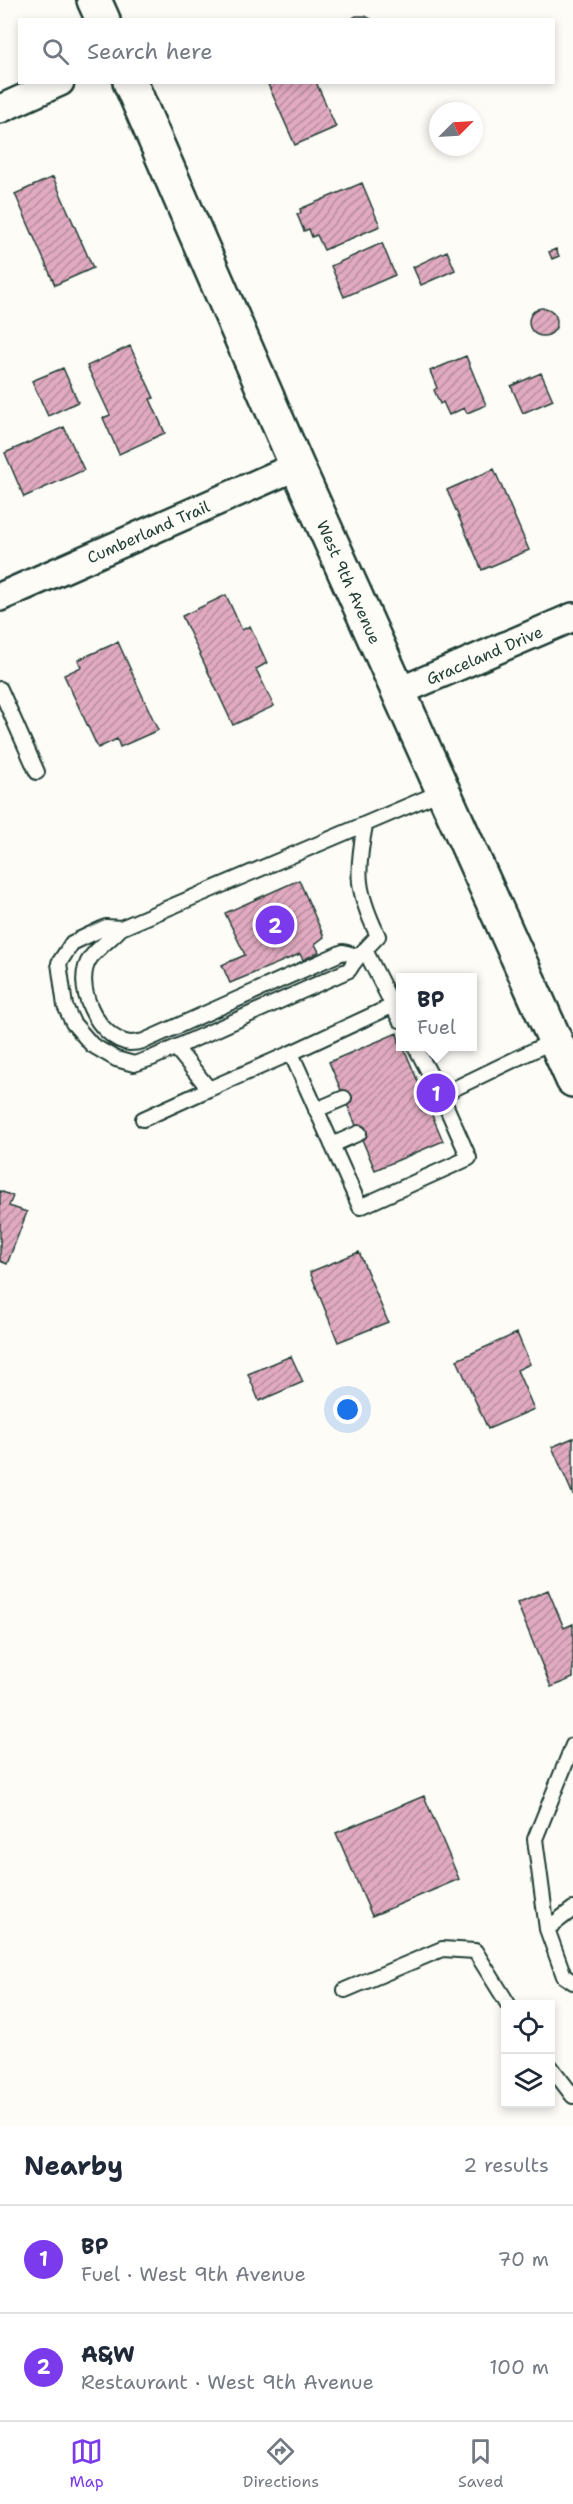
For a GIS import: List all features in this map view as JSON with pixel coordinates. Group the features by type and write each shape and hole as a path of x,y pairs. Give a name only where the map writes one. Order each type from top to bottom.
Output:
{"main road":[{"path":"94,0 102,18"},
{"name":"West 9th Avenue","path":"131,84 297,465 573,1080"}],"street":[{"path":"0,109 56,84"},
{"name":"Cumberland Trail","path":"0,597 297,465"},
{"name":"Graceland Drive","path":"398,692 573,617"}],"lane":[{"path":"0,689 38,772"},
{"path":"361,953 343,952 144,1041 129,1043 115,1038 102,1028 91,1009 85,988 86,971 90,958 121,928 443,791"},
{"path":"121,928 106,927 72,943 59,963 65,1006 73,1023 92,1045 116,1059 134,1064 176,1048 349,970 361,953 378,936 360,889 358,866 365,825"},
{"path":"361,953 396,1013"},
{"path":"143,1119 392,1006"},
{"path":"427,1104 555,1040"},
{"path":"176,1048 209,1089"},
{"path":"291,1053 360,1207 469,1158 441,1095 418,1064 416,1051"},
{"path":"316,1110 344,1098"},
{"path":"332,1144 359,1133"},
{"path":"573,1745 535,1839 547,1929 564,1976 573,1982"},
{"path":"547,1929 573,1910"},
{"path":"345,1990 442,1949 475,1951 506,2000"},
{"path":"555,2073 573,2096"}],"building":[{"path":"365,16 369,18 352,18"},
{"path":"268,84 317,84 336,127 295,145"},
{"path":"53,177 93,268 55,285 15,194"},
{"path":"362,183 380,226 324,250 317,235 312,237 309,229 304,231 297,214 301,213 300,209"},
{"path":"382,243 395,275 344,297 331,266"},
{"path":"556,249 559,256 552,259 549,252"},
{"path":"447,251 455,270 421,285 413,267"},
{"path":"543,308 553,312 557,322 553,332 543,336 533,332 529,322 533,312"},
{"path":"130,346 154,398 150,399 165,433 119,454 103,418 110,415 87,366"},
{"path":"466,356 486,405 467,413 464,408 449,415 443,402 440,404 430,371"},
{"path":"63,368 78,402 48,416 32,381"},
{"path":"541,373 553,400 523,413 511,386"},
{"path":"64,427 84,470 24,497 5,453"},
{"path":"494,469 529,550 482,570 447,490"},
{"path":"226,595 242,630 250,626 267,663 256,669 274,706 233,725 182,616"},
{"path":"118,642 158,730 120,747 117,739 98,748 64,675 81,667 78,660"},
{"path":"299,880 324,937 315,944 319,952 303,960 300,954 230,983 222,965 245,955 225,913"},
{"path":"396,1033 396,1051 405,1051 443,1141 375,1170 329,1062"},
{"path":"0,1191 13,1196 9,1206 27,1212 7,1264 0,1261"},
{"path":"359,1252 388,1322 338,1342 310,1272"},
{"path":"517,1333 530,1364 517,1370 534,1409 488,1429 457,1360"},
{"path":"291,1356 303,1382 259,1401 248,1374"},
{"path":"573,1438 573,1495 552,1447"},
{"path":"548,1590 564,1628 573,1624 573,1678 551,1687 517,1603"},
{"path":"424,1796 459,1879 372,1916 336,1833"}],"place":[{"name":"A&W","path":"275,925"},
{"name":"BP","path":"436,1093"}]}
